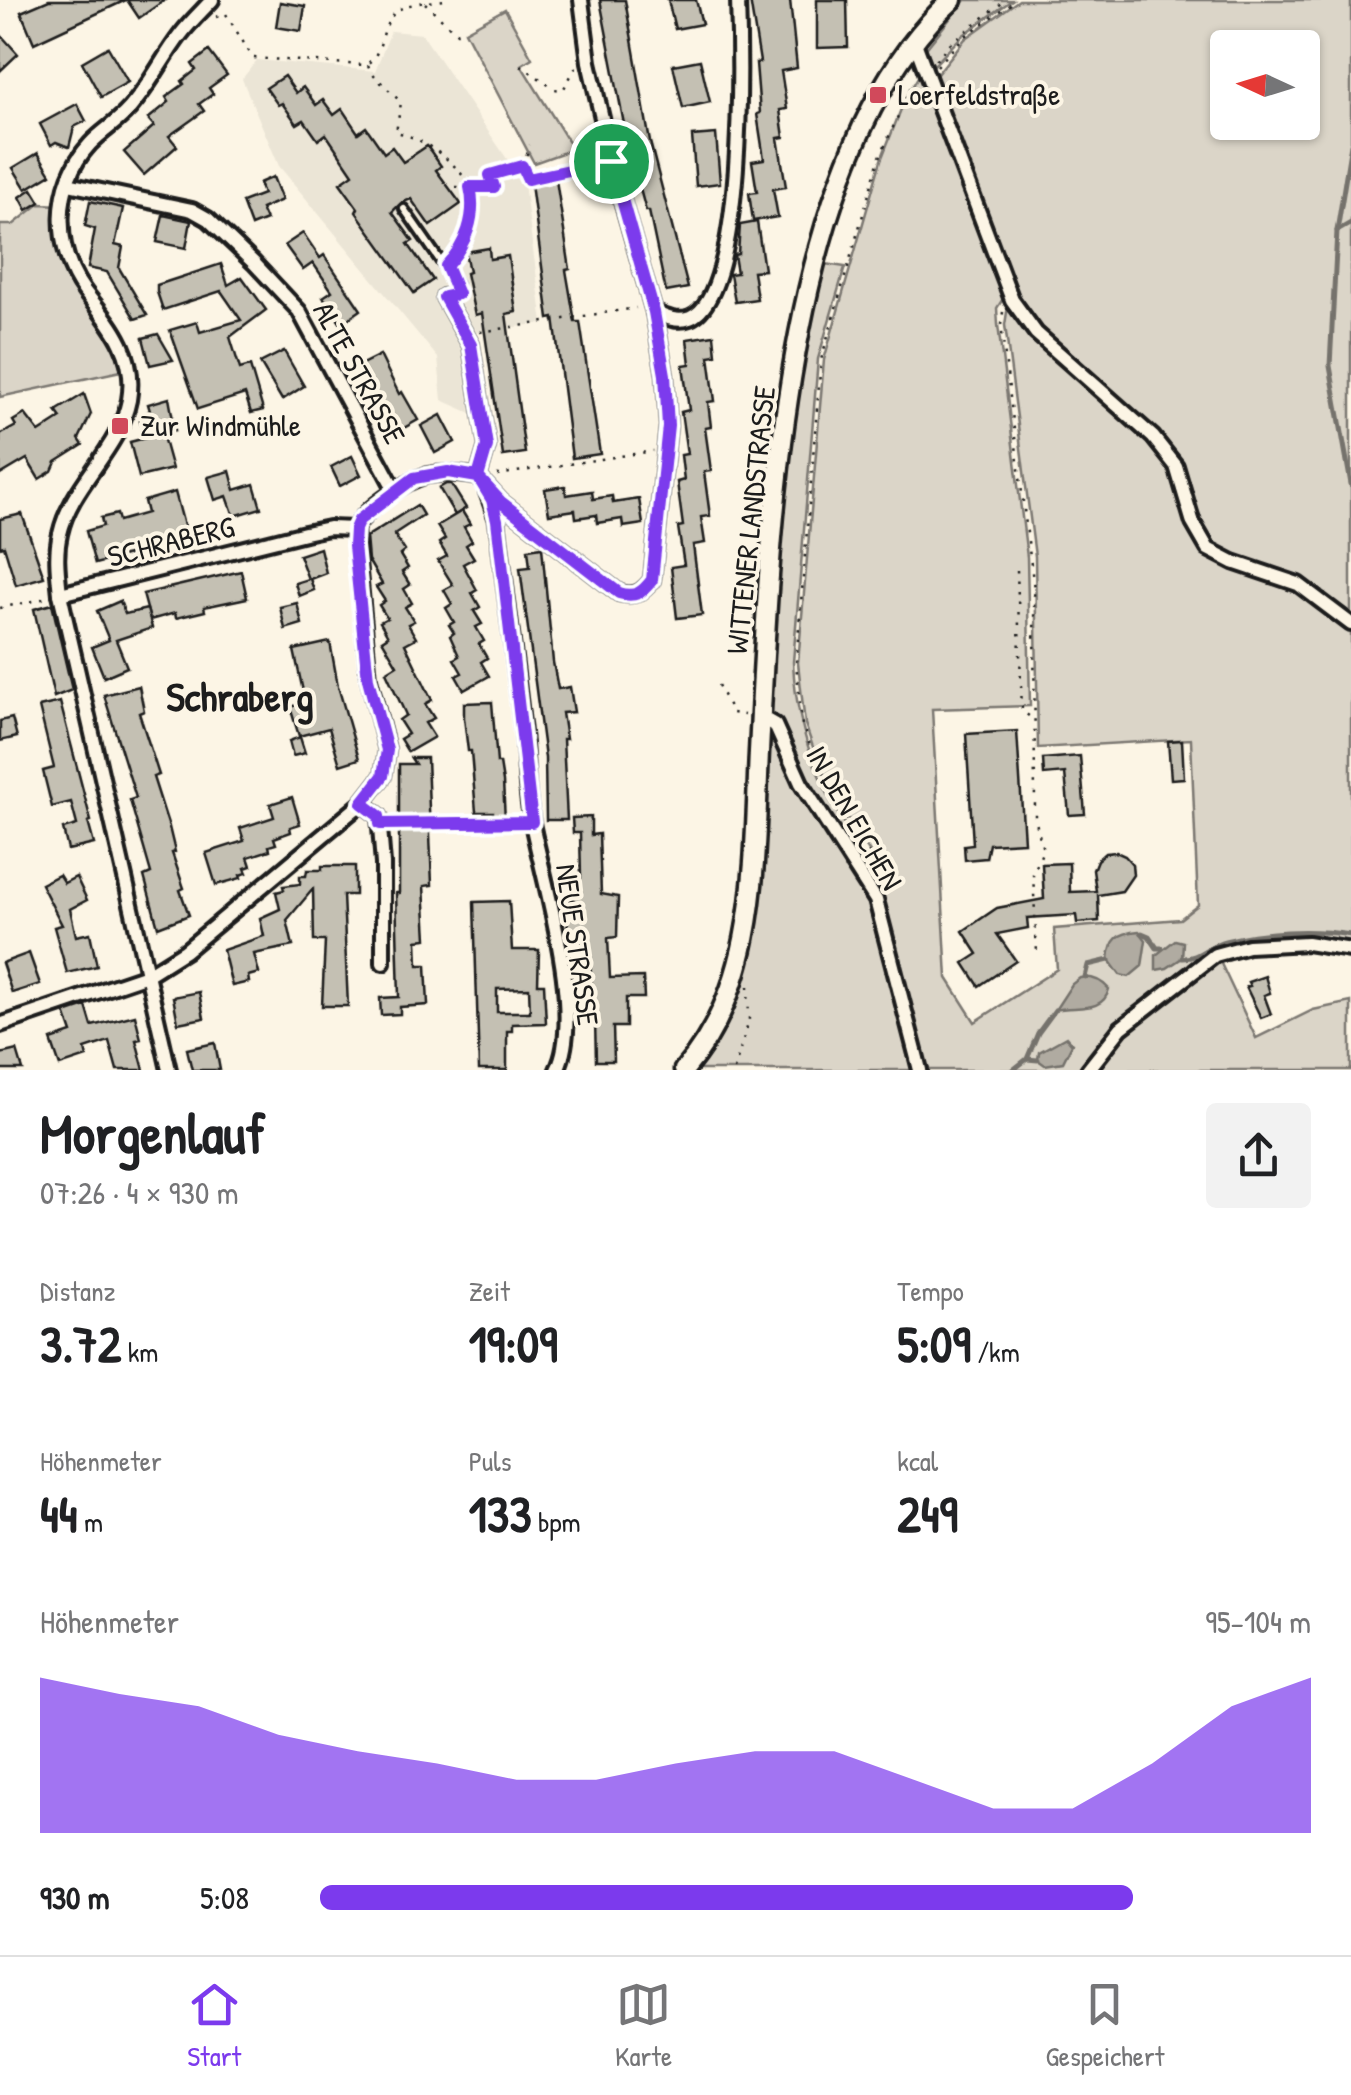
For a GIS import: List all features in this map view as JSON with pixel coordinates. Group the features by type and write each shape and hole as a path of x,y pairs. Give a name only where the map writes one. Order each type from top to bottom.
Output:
{"main road":[{"name":"WITTENER LANDSTRASSE","path":"684,1070 721,1010 752,905 773,538 804,308 849,152 878,95 914,40 949,1"}],"street":[{"path":"169,1070 56,564 64,522 116,437 125,415 131,384 129,364 118,335 79,284 66,255 60,216 80,156 131,108 180,35 212,0"},
{"path":"395,490 431,473 463,472 478,477 501,502 619,593 631,596 644,591 652,580 668,426 665,375 654,312 611,161 581,0"},
{"path":"654,312 671,320 692,318 707,304 725,252 734,198 740,112 738,0"},
{"path":"914,40 1012,300 1036,332 1153,437 1176,466 1193,523 1208,548 1233,562 1298,584 1351,624"},
{"name":"ALTE STRASSE","path":"68,184 192,210 208,219 299,311 395,490 369,510 355,529"},
{"path":"444,297 468,334 487,446 478,477"},
{"name":"NEUE STRASSE","path":"478,477 492,500 497,520 532,822 551,894 561,962 566,1032 563,1058 557,1070"},
{"name":"SCHRABERG","path":"60,594 304,533 329,528 355,529"},
{"path":"0,1025 147,974 185,950 362,803 383,776 387,750 368,679 355,529"},
{"name":"IN DEN EICHEN","path":"761,716 776,725 802,783 876,900 920,1070"},
{"path":"362,803 379,816 383,964"},
{"path":"1088,1070 1121,1028 1216,955 1248,946 1307,943 1351,950"}],"lane":[{"path":"404,209 446,266 458,294 444,297"}],"path":[{"path":"212,19 226,14 254,58 368,64 374,60 389,20 396,12 445,0"},
{"path":"868,887 876,878 875,864 832,798 802,724 796,663 822,360 879,159 903,98 948,45 1006,0"},
{"path":"926,72 1016,0"},
{"path":"425,4 457,34 466,31"},
{"path":"521,65 554,89 562,90 587,48"},
{"path":"368,64 371,73 401,103 396,132 423,140 436,149 470,187 472,215 467,233 458,253 446,266"},
{"path":"530,145 522,166 528,179 611,161"},
{"path":"456,187 494,187 490,175 522,166"},
{"path":"1012,300 1003,311 1001,325 1032,556 1035,818 1042,850 1032,874 1037,952"},
{"path":"468,334 624,310"},
{"path":"496,475 665,449"},
{"path":"1017,570 1022,711 1034,720"},
{"path":"0,608 60,594"},
{"path":"718,685 732,713 761,716"},
{"path":"380,824 532,822"},
{"path":"734,1070 749,1021 745,969 736,966"}],"shaded area":[{"path":"965,0 1012,0 962,36 934,65 924,51"},
{"path":"1019,0 1351,0 1351,618 1212,545 1179,465 1040,330 1015,297 933,79 965,39"},
{"path":"505,9 532,58 521,65 573,149 534,163 465,31"},
{"path":"391,31 422,34 524,184 543,323 468,334 465,345 478,416 442,400 438,358 279,166 242,79 257,60 375,71"},
{"path":"918,77 928,89 1006,294 997,308 998,325 1027,557 1030,706 932,709 947,978 975,1022 1057,969 1054,929 1180,919 1198,905 1191,739 1038,748 1035,556 1005,325 1007,312 1012,308 1149,439 1170,467 1205,551 1295,587 1351,631 1351,946 1215,951 1256,1038 1313,1010 1351,1002 1351,1070 697,1070 737,995 760,907 776,597 788,463 812,309 825,264 845,267 818,359 793,662 801,721 818,772 872,870 879,867 834,797 814,750 805,724 798,663 824,360 881,160"},
{"path":"39,204 61,205 67,273 114,347 121,371 0,397 0,225 13,225"},
{"path":"1139,931 1146,940 1142,966 1129,977 1120,975 1109,960 1113,942 1126,933"},
{"path":"1175,940 1183,942 1182,958 1156,970 1156,955"},
{"path":"1080,978 1103,983 1109,989 1106,997 1088,1007 1055,1010 1072,984"},
{"path":"1066,1037 1072,1044 1063,1062 1045,1065 1038,1060 1039,1052"}],"building":[{"path":"49,0 126,0 34,43 21,12"},
{"path":"127,0 165,0 139,18"},
{"path":"600,0 625,0 650,142 688,288 666,292 649,211 628,145"},
{"path":"668,0 696,0 702,24 675,29"},
{"path":"750,0 790,0 797,68 781,71 787,109 780,110 784,137 778,138 786,187 773,189 778,217 753,221 749,193 757,192 752,161 764,159 757,114 760,113 756,63 760,62"},
{"path":"817,0 847,0 848,47 817,48"},
{"path":"280,2 305,6 301,31 276,27"},
{"path":"0,34 18,54 0,71"},
{"path":"108,47 128,82 101,97 82,62"},
{"path":"209,51 227,75 209,88 213,94 199,104 204,111 169,136 177,146 144,175 124,152 154,126 148,119 169,102 166,97 184,84 182,81 196,70 192,64"},
{"path":"700,60 710,102 683,108 673,65"},
{"path":"284,76 296,93 303,87 316,105 323,100 334,115 342,109 358,133 366,127 384,153 392,147 403,162 427,146 441,166 436,170 461,204 430,226 411,199 392,212 413,241 408,244 433,280 414,293 356,212 358,208 340,183 353,174 326,134 318,140 304,120 297,124 266,88"},
{"path":"77,104 86,121 74,127 69,147 56,142 51,145 40,124"},
{"path":"716,134 720,183 696,186 692,136"},
{"path":"38,153 51,174 26,189 13,168"},
{"path":"273,177 282,200 261,209 266,220 251,226 242,202 263,194 259,183"},
{"path":"556,180 570,269 566,270 575,322 580,322 600,454 572,458 531,184"},
{"path":"32,189 40,202 27,210 20,197"},
{"path":"90,201 123,208 115,245 123,247 119,268 147,315 135,319 107,272 88,268 95,229 85,226"},
{"path":"163,215 191,221 186,248 157,242"},
{"path":"757,222 764,270 753,271 757,299 735,302 730,274 737,273 734,255 738,254 740,225"},
{"path":"303,233 320,258 324,255 361,310 341,324 323,297 332,291 313,263 303,270 285,245"},
{"path":"489,248 490,259 508,256 516,312 506,314 525,453 503,456 482,313 475,315 466,273 469,272 465,252"},
{"path":"221,264 228,285 242,277 266,310 230,337 240,369 250,366 263,410 251,413 245,394 198,409 170,330 197,322 200,332 241,320 221,291 163,310 157,292 157,285"},
{"path":"158,334 173,360 150,365 143,338"},
{"path":"714,335 716,355 709,356 715,401 708,402 711,427 705,428 711,471 704,472 710,516 701,517 705,543 693,545 702,615 677,618 671,567 684,565 677,482 684,480 681,455 687,454 681,412 689,410 683,365 690,364 687,339"},
{"path":"284,351 304,386 282,400 260,363"},
{"path":"380,355 399,394 402,392 418,420 393,434 358,366"},
{"path":"84,394 91,414 79,439 83,445 56,462 52,471 39,479 27,459 0,475 0,435 16,426 13,421 25,414 39,432 61,418 56,411"},
{"path":"169,398 175,430 162,433 172,469 139,477 130,442 145,438 140,420 146,419 144,413 150,411 148,404"},
{"path":"441,415 455,442 435,453 421,426"},
{"path":"352,456 361,475 340,486 331,467"},
{"path":"230,471 235,490 254,484 261,508 234,516 227,496 215,500 208,477"},
{"path":"451,484 466,508 455,515 439,488"},
{"path":"565,486 566,495 592,491 593,499 612,496 613,503 639,499 643,524 623,527 622,519 597,523 596,515 576,518 575,510 549,514 545,489"},
{"path":"175,492 189,544 95,564 86,531 103,526 101,518 117,514 119,521 147,513 144,501"},
{"path":"417,505 423,515 394,534 405,551 400,555 408,568 402,572 410,585 404,589 412,603 405,607 414,621 408,624 416,638 405,644 432,700 425,704 434,718 425,723 434,737 408,752 400,739 408,734 399,720 406,715 386,672 397,665 382,640 388,636 380,622 387,618 379,605 385,601 376,587 382,584 368,560 366,537"},
{"path":"462,511 470,524 464,527 472,541 466,545 474,558 463,564 477,590 472,593 480,607 474,611 482,624 476,627 487,658 481,662 489,676 464,690 456,676 462,673 454,659 459,656 450,636 454,633 449,625 454,622 446,608 452,604 444,590 453,585 438,561 447,556 439,543 445,539 437,526"},
{"path":"22,514 44,577 16,585 4,546 0,547 0,519"},
{"path":"542,547 558,689 570,687 574,712 562,713 567,820 546,820 545,758 520,568 530,567 528,549"},
{"path":"320,548 326,573 310,579 314,590 299,596 295,583 308,579 299,555"},
{"path":"241,571 247,598 176,618 175,613 150,620 143,594"},
{"path":"120,601 125,614 147,609 152,628 116,640 127,667 104,677 92,647 109,640 97,611"},
{"path":"297,603 302,624 285,629 280,607"},
{"path":"52,604 72,690 54,697 34,609"},
{"path":"330,642 359,759 340,765 329,728 299,736 290,707 303,703 304,696 294,650"},
{"path":"139,686 144,711 139,713 159,775 153,777 189,915 158,927 144,876 151,873 130,800 136,798 104,695"},
{"path":"60,702 94,844 68,850 63,829 77,825 71,802 52,807 43,771 54,768 39,707"},
{"path":"492,702 505,820 493,820 493,812 476,812 464,718 464,703"},
{"path":"12,718 17,737 0,741 0,721"},
{"path":"1017,731 1024,842 989,844 986,858 965,860 964,845 973,844 966,734"},
{"path":"300,737 305,753 293,756 289,741"},
{"path":"1182,740 1184,778 1171,779 1168,741"},
{"path":"1080,756 1085,814 1069,815 1065,773 1044,775 1043,759"},
{"path":"411,758 427,758 432,885 424,886 427,939 417,940 418,965 426,965 428,1005 400,1007 400,1014 381,1015 380,998 399,997 399,764 415,764"},
{"path":"292,797 300,824 274,838 276,844 269,846 270,850 248,857 251,866 245,868 247,873 241,878 216,885 206,853 244,841 240,828 274,817 270,804"},
{"path":"591,817 591,835 599,834 601,894 618,897 617,937 608,938 610,978 643,977 644,998 626,998 626,1027 613,1027 614,1061 596,1061 595,1020 587,1020 587,1000 592,1000 590,955 581,955 580,936 567,934 574,877 581,877 580,833 573,833 572,818"},
{"path":"1116,852 1132,864 1133,875 1122,891 1098,895 1099,921 1077,923 1076,915 1027,918 1028,928 997,934 1016,961 979,986 964,963 978,954 963,931 997,908 1044,899 1042,864 1069,863 1070,892 1096,891 1093,870 1097,860 1105,853"},
{"path":"322,866 355,866 355,895 343,895 348,1006 322,1006 325,941 314,941 313,889 287,920 293,946 254,954 259,973 248,976 249,982 232,986 223,950 264,936 260,918 280,909 276,892 284,890 283,886 300,884 300,876 306,876 307,870 322,870"},
{"path":"59,875 64,883 76,877 87,900 70,909 76,936 90,933 97,966 67,973 54,927 62,925 41,884"},
{"path":"509,901 512,950 539,950 538,984 544,984 546,1023 512,1024 512,1031 507,1031 507,1070 479,1070 474,902","holes":["529,988 530,1012 497,1012 497,989"]},
{"path":"29,953 40,984 12,993 2,963"},
{"path":"1265,976 1270,993 1264,995 1271,1014 1261,1018 1246,987 1250,986 1248,982"},
{"path":"199,992 204,1018 178,1023 173,997"},
{"path":"86,1006 92,1026 135,1015 141,1039 136,1040 144,1070 117,1070 109,1041 85,1049 87,1057 60,1066 51,1040 72,1033 65,1013"},
{"path":"215,1043 220,1070 192,1070 187,1049"},
{"path":"17,1050 23,1070 0,1070 0,1054"}],"waterway":[{"path":"1351,144 1337,231 1330,366 1351,484"},
{"path":"1337,231 1351,223"},
{"path":"1142,933 1162,948"},
{"path":"1182,958 1225,941 1256,935 1351,935"},
{"path":"1085,977 1088,965 1109,960"},
{"path":"1013,1070 1027,1059 1038,1033 1055,1010"},
{"path":"1027,1059 1038,1060"}],"place":[{"name":"Loerfeldstraße","path":"878,95"},
{"name":"Zur Windmühle","path":"120,426"}],"district":[{"name":"Schraberg","path":"240,697"}],"route":[{"path":"611,161 528,179 522,166 490,175 494,187 470,187 472,215 467,233 458,253 446,266 458,294 444,297 471,345 487,446 484,466 478,477 448,472 414,478 369,510 355,529 368,679 387,750 383,776 362,803 379,816 380,824 532,822 497,520 492,500 478,477 501,502 619,593 631,596 644,591 652,580 668,426 665,375 654,312 611,161"}]}
